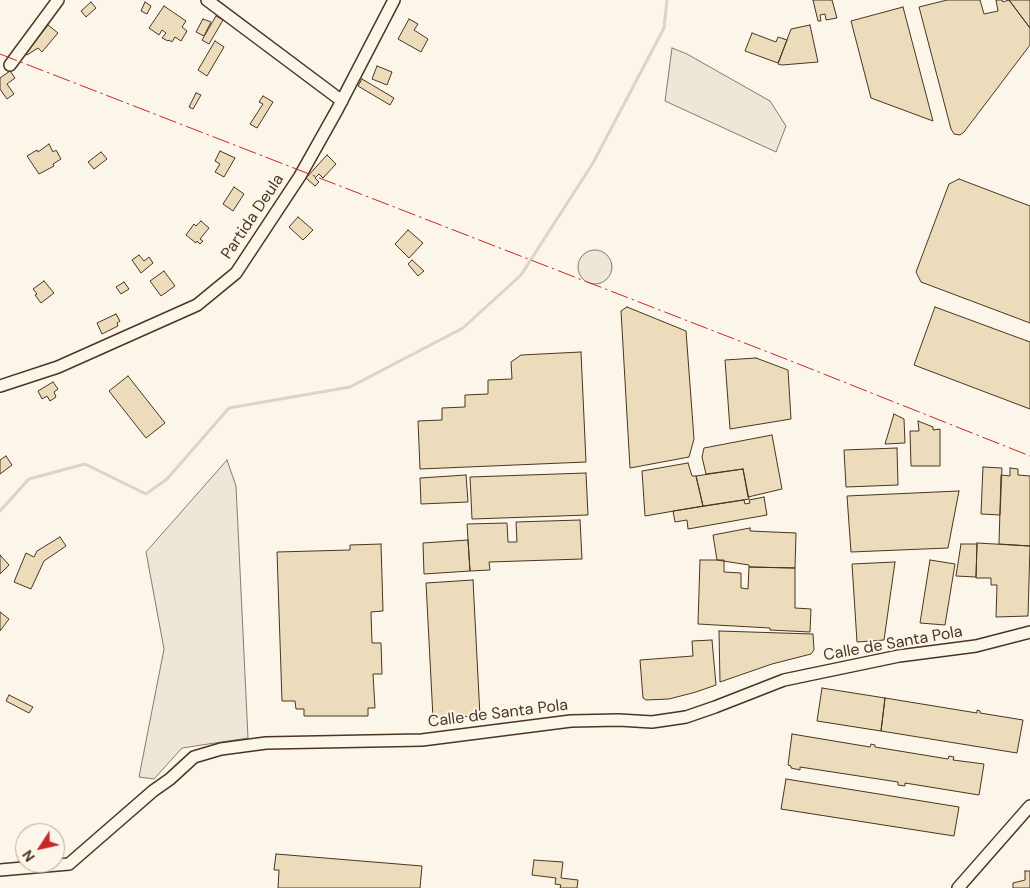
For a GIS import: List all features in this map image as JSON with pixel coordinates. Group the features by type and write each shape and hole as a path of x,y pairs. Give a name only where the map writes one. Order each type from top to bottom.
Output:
{"street":[{"path":"10,64 58,0"},
{"path":"207,0 342,101"},
{"name":"Partida Deula","path":"0,386 58,367 197,305 236,273 300,176 342,101 394,0"},
{"name":"Calle de Santa Pola","path":"0,870 69,864 153,791 170,780 194,757 221,749 266,743 422,740 571,721 619,720 652,722 686,717 784,680 899,656 976,646 1030,632"},
{"path":"958,888 1030,806"}],"shaded area":[{"path":"672,48 687,54 770,101 786,126 776,152 665,101"},
{"path":"595,250 602,251 607,255 611,260 611,274 607,279 602,283 595,284 588,283 583,279 579,274 578,267 579,260 583,255 588,251"},
{"path":"227,460 236,486 248,738 182,748 154,779 139,777 164,649 146,552"}],"building":[{"path":"813,0 832,0 837,18 826,20 825,14 820,15 821,21 818,21"},
{"path":"947,0 980,0 984,14 998,11 996,0 1002,0 1003,2 1009,0 1030,28 1030,45 960,135 954,134 951,129 919,7"},
{"path":"1009,0 1030,0 1030,28"},
{"path":"91,2 96,8 86,17 81,11"},
{"path":"145,2 151,6 147,14 141,11"},
{"path":"164,6 186,21 182,27 187,31 181,41 175,37 172,42 168,41 162,38 166,33 162,30 159,35 149,28"},
{"path":"903,7 933,121 871,98 851,21"},
{"path":"216,16 223,20 209,44 202,40"},
{"path":"203,19 211,22 204,36 196,32"},
{"path":"409,19 418,24 414,30 428,39 421,52 398,39"},
{"path":"48,25 58,33 42,52 38,48 27,55 22,51 30,42 33,44"},
{"path":"810,25 818,62 778,64 791,29"},
{"path":"752,33 776,42 778,37 787,40 778,63 745,51"},
{"path":"215,41 224,47 207,76 198,70"},
{"path":"377,66 392,72 387,85 372,79"},
{"path":"10,71 15,78 7,84 14,94 7,99 0,89 0,78"},
{"path":"362,79 394,98 390,105 358,86"},
{"path":"196,93 201,95 193,109 189,107"},
{"path":"263,96 273,102 257,128 250,124 263,104 259,102"},
{"path":"49,144 53,152 56,150 61,159 53,164 54,166 39,174 27,156 37,150 38,152"},
{"path":"220,151 235,158 224,177 215,172 220,164 215,161"},
{"path":"101,152 107,159 94,169 88,162"},
{"path":"327,155 336,164 323,178 319,174 315,178 319,182 315,186 306,178"},
{"path":"959,179 1030,206 1030,323 921,282 916,272 949,184"},
{"path":"234,187 244,194 233,211 223,204"},
{"path":"298,217 313,230 303,240 289,227"},
{"path":"201,221 209,228 200,239 203,241 200,244 186,235 194,224 196,226"},
{"path":"408,230 423,243 409,258 395,244"},
{"path":"139,255 144,261 149,257 153,263 141,273 132,260"},
{"path":"412,260 424,271 418,276 408,264"},
{"path":"164,271 175,286 161,296 150,281"},
{"path":"44,281 54,293 41,303 33,289"},
{"path":"124,282 129,289 121,294 116,287"},
{"path":"627,307 686,331 694,439 689,457 630,468 621,311"},
{"path":"935,307 1030,342 1030,409 914,365"},
{"path":"116,314 120,321 117,323 118,326 102,334 97,323"},
{"path":"581,352 586,462 420,469 418,421 442,420 442,408 465,407 465,395 488,394 488,380 512,379 511,362 521,355"},
{"path":"756,358 788,370 791,419 730,429 725,360"},
{"path":"128,376 165,423 146,438 109,391"},
{"path":"53,382 58,389 54,392 56,397 50,401 47,396 42,399 38,391"},
{"path":"894,414 904,419 905,443 885,444"},
{"path":"918,421 933,427 933,430 940,429 940,466 911,466 910,431 919,431"},
{"path":"772,435 782,489 748,497 743,469 706,474 702,457 704,448"},
{"path":"897,448 898,485 846,487 844,450"},
{"path":"6,456 12,465 0,474 0,460"},
{"path":"688,463 692,476 696,476 703,506 645,516 642,471"},
{"path":"983,467 1002,468 1000,515 981,514"},
{"path":"1010,468 1018,469 1018,475 1030,476 1030,546 999,544 1001,475 1010,476"},
{"path":"743,469 749,499 703,506 696,476"},
{"path":"586,473 588,515 472,519 470,477"},
{"path":"466,475 468,502 421,504 420,478"},
{"path":"959,491 948,548 851,552 847,496"},
{"path":"764,497 767,515 688,529 687,520 675,522 673,511 744,500 745,504 750,503 749,500"},
{"path":"580,520 582,559 489,562 490,570 470,571 467,524 507,523 508,542 517,542 516,522"},
{"path":"750,528 750,531 796,533 795,568 749,567 749,565 717,560 713,535"},
{"path":"60,537 66,546 44,561 31,589 14,582 26,553 34,557 37,551"},
{"path":"468,540 470,571 424,574 423,543"},
{"path":"977,543 1030,546 1028,616 996,617 997,585 991,585 991,578 976,578"},
{"path":"381,544 383,611 371,612 372,643 381,643 382,674 373,674 375,708 368,708 368,716 304,716 304,709 296,709 295,701 282,701 277,552 350,550 350,545"},
{"path":"961,544 977,544 976,577 956,576"},
{"path":"0,555 9,565 0,574"},
{"path":"700,560 724,560 724,572 741,573 741,588 748,589 749,567 795,568 795,608 811,609 810,632 698,624"},
{"path":"930,560 955,564 945,625 920,623"},
{"path":"895,562 884,640 857,642 852,564"},
{"path":"473,580 480,716 433,718 426,583"},
{"path":"0,612 9,619 0,631"},
{"path":"719,631 813,634 814,650 811,654 772,664 720,682"},
{"path":"712,640 716,685 669,699 646,700 643,698 640,660 693,656 692,641"},
{"path":"822,688 885,698 881,731 817,721"},
{"path":"9,695 33,707 29,713 6,701"},
{"path":"885,698 977,713 977,710 980,713 1023,720 1017,753 881,731"},
{"path":"792,734 870,747 871,744 875,745 875,747 948,759 949,756 954,757 953,760 984,764 979,795 905,783 905,786 898,785 898,782 800,767 800,770 791,768 788,765"},
{"path":"786,779 959,807 954,836 781,809"},
{"path":"276,854 422,866 420,888 278,888 279,870 274,870"},
{"path":"534,860 563,862 561,878 578,880 577,888 560,888 561,885 555,884 556,878 532,875"},
{"path":"1025,871 1030,871 1030,888 1013,888 1013,883 1025,880"}],"waterway":[{"path":"0,511 29,479 85,464 146,494 167,479 229,408 350,387 463,328 521,275 593,163 664,28 667,0"}],"power":[{"path":"0,54 791,361 1030,456"}]}
